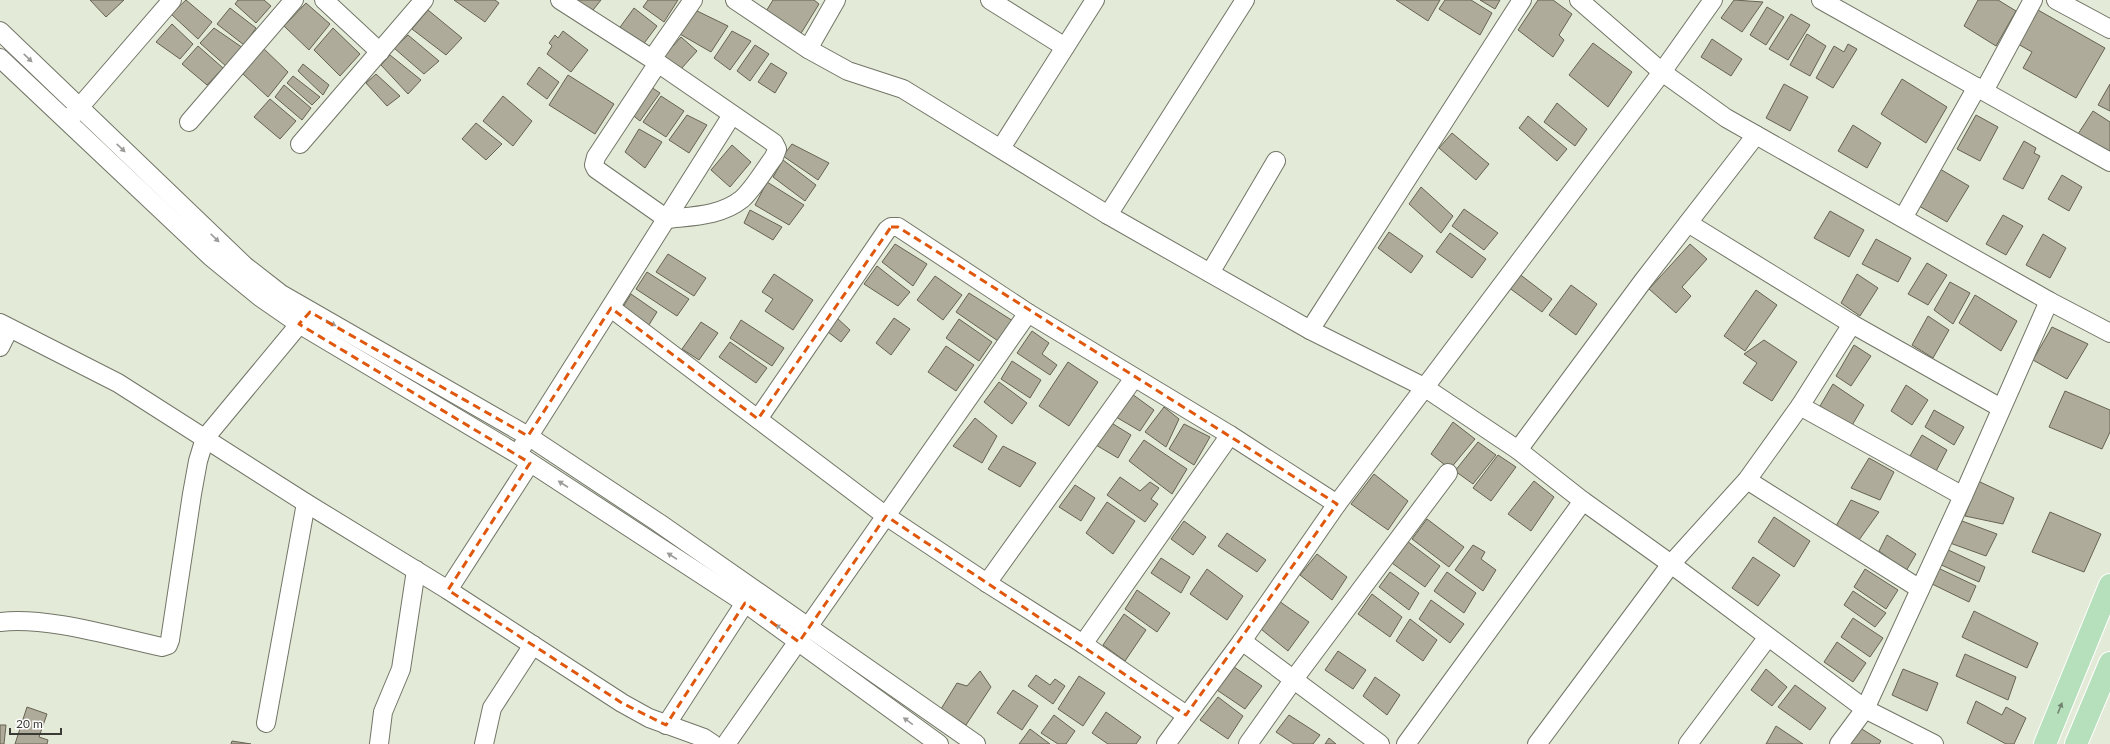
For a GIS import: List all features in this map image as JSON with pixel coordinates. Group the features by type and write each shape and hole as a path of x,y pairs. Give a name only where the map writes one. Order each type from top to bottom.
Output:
{"main road":[{"path":"2045,744 2110,585"},
{"path":"2076,744 2110,663"}],"street":[{"path":"189,122 294,0"},
{"path":"324,0 380,52"},
{"path":"300,144 424,0"},
{"path":"560,0 655,61 732,116 774,143 777,150 774,157 743,198 728,209 713,213 667,219 596,169 594,165 596,157 655,61 692,0"},
{"path":"735,0 808,49 848,72 903,89 1108,215 1310,330 1424,387 1518,450 1583,501 1671,564 1865,709 1934,744"},
{"path":"808,49 836,0"},
{"path":"990,0 1065,47"},
{"path":"1001,148 1095,0"},
{"path":"1108,215 1245,0"},
{"path":"1310,330 1522,0"},
{"path":"1579,0 1662,72 1726,118 2049,301 2110,333"},
{"path":"1166,744 1242,641 1337,504 1662,72 1713,0"},
{"path":"1822,0 2110,162"},
{"path":"1903,218 2033,0"},
{"path":"2056,0 2110,29"},
{"path":"67,123 166,2"},
{"path":"0,31 245,266 304,318 524,458 745,603 804,635 976,744"},
{"path":"1,61 211,257 260,297 304,318 528,436 659,524 804,635 939,744"},
{"path":"448,590 524,458 528,436 732,116"},
{"path":"1518,450 1688,223 1756,135"},
{"path":"1210,273 1276,161"},
{"path":"1688,223 1852,324 2001,408"},
{"path":"758,419 887,230 891,227 898,228 1028,313 1230,436 1337,504"},
{"path":"1839,744 1865,709 1963,496 2049,301"},
{"path":"611,308 886,516 1083,644 1186,715"},
{"path":"726,744 804,635 1028,313"},
{"path":"5,621 60,625 162,647 168,644 170,640 192,494 198,461 205,438 304,318"},
{"path":"1538,744 1671,564 1747,480 1800,406 1852,324"},
{"path":"0,347 5,326 95,370 118,383 306,503 448,590 622,703 649,718 704,738 712,744"},
{"path":"987,583 1134,378"},
{"path":"1800,406 1963,496"},
{"path":"1083,644 1230,436"},
{"path":"1248,744 1294,679 1448,473"},
{"path":"1747,480 1920,589"},
{"path":"1406,744 1583,501"},
{"path":"266,723 306,503"},
{"path":"379,744 383,712 401,670 416,570"},
{"path":"666,725 745,603"},
{"path":"1688,744 1768,637"},
{"path":"1242,641 1380,744"},
{"path":"484,744 492,708 533,645"}],"highlighted area":[{"path":"891,227 898,227 1337,504 1186,715 886,516 799,642 745,603 666,725 622,703 448,590 530,463 299,324 310,312 528,436 611,308 758,419"}],"building":[{"path":"90,0 124,0 106,17"},
{"path":"186,0 212,22 198,39 171,14"},
{"path":"238,0 264,0 271,6 256,23 235,4"},
{"path":"454,0 495,0 499,3 485,22"},
{"path":"575,0 601,0 593,10"},
{"path":"648,0 678,0 664,22 643,7"},
{"path":"773,0 814,0 819,4 800,35 765,13"},
{"path":"1396,0 1440,0 1428,21"},
{"path":"1445,0 1471,0 1492,13 1480,35 1439,9"},
{"path":"1480,0 1500,0 1495,9"},
{"path":"1538,0 1553,0 1572,14 1559,35 1564,40 1553,57 1518,30"},
{"path":"1734,0 1763,2 1742,32 1721,18"},
{"path":"1978,0 1998,0 2016,11 1996,46 1964,26"},
{"path":"306,3 330,24 309,50 284,26"},
{"path":"1767,7 1784,17 1766,45 1750,35"},
{"path":"230,8 256,28 244,45 217,24"},
{"path":"634,8 657,26 642,46 618,30"},
{"path":"693,9 728,26 711,52 678,33"},
{"path":"428,10 462,38 446,55 412,29"},
{"path":"2038,10 2105,48 2076,98 2023,68 2032,52 2018,44"},
{"path":"1791,14 1810,25 1788,60 1769,49"},
{"path":"172,24 193,44 180,59 156,42"},
{"path":"214,28 243,48 227,67 200,43"},
{"path":"333,28 360,54 340,76 314,50"},
{"path":"563,31 588,50 571,72 547,54 552,46 549,43 555,35 558,38"},
{"path":"732,31 751,41 730,70 714,58"},
{"path":"1807,34 1826,46 1810,76 1790,65"},
{"path":"408,35 439,61 424,74 394,48"},
{"path":"681,37 697,51 681,69 663,57"},
{"path":"1712,39 1742,59 1731,76 1701,57"},
{"path":"1593,43 1632,72 1608,107 1569,75"},
{"path":"1848,44 1857,49 1833,88 1816,78 1834,46 1844,52"},
{"path":"755,45 769,54 750,81 737,71"},
{"path":"198,46 223,68 207,85 182,64"},
{"path":"263,48 288,72 268,97 243,74"},
{"path":"390,55 421,80 408,94 381,65"},
{"path":"771,63 787,73 775,93 758,82"},
{"path":"303,64 329,85 323,95 298,71"},
{"path":"539,67 559,82 547,99 527,84"},
{"path":"376,74 400,96 387,106 366,83"},
{"path":"568,75 614,104 595,134 549,105"},
{"path":"293,76 320,97 312,105 287,83"},
{"path":"1902,79 1947,107 1926,143 1881,114"},
{"path":"1784,84 1808,97 1790,131 1766,118"},
{"path":"2110,84 2110,111 2098,105"},
{"path":"284,85 311,108 302,120 275,97"},
{"path":"648,85 660,93 640,121 630,113"},
{"path":"503,96 532,121 513,146 483,121"},
{"path":"661,96 684,111 666,137 643,122"},
{"path":"270,99 296,121 280,139 254,117"},
{"path":"1557,103 1587,129 1575,146 1544,122"},
{"path":"2093,111 2110,122 2110,154 2078,134"},
{"path":"687,115 707,125 689,153 669,140"},
{"path":"1976,115 1998,127 1980,161 1957,149"},
{"path":"1528,116 1567,149 1557,161 1519,128"},
{"path":"476,123 502,144 486,160 462,139"},
{"path":"1853,125 1881,143 1867,168 1838,151"},
{"path":"639,129 662,142 645,168 625,152"},
{"path":"1452,133 1489,164 1476,180 1439,148"},
{"path":"2024,141 2036,148 2034,153 2040,156 2023,189 2003,179"},
{"path":"792,144 829,163 818,180 783,156"},
{"path":"732,145 751,162 730,187 711,170"},
{"path":"783,160 816,185 805,201 773,177"},
{"path":"1940,169 1969,186 1947,222 1919,206"},
{"path":"2062,175 2082,187 2069,211 2048,199"},
{"path":"767,182 804,205 789,225 755,205"},
{"path":"1421,187 1453,216 1441,233 1409,204"},
{"path":"1464,209 1498,233 1484,250 1452,226"},
{"path":"750,210 782,227 773,240 744,223"},
{"path":"1830,211 1864,230 1849,257 1814,238"},
{"path":"2003,215 2023,226 2006,255 1986,244"},
{"path":"1389,232 1423,256 1411,273 1378,248"},
{"path":"1450,233 1486,259 1472,278 1436,252"},
{"path":"2043,234 2066,248 2050,278 2026,265"},
{"path":"1876,239 1911,258 1898,282 1862,264"},
{"path":"895,244 927,264 913,286 882,262"},
{"path":"1690,244 1707,259 1682,287 1691,296 1676,313 1649,289"},
{"path":"668,254 706,278 694,296 656,272"},
{"path":"1927,263 1947,275 1928,305 1908,294"},
{"path":"877,266 910,292 898,306 864,284"},
{"path":"647,272 689,299 677,316 636,289"},
{"path":"1518,273 1552,299 1542,312 1508,287"},
{"path":"774,274 813,300 793,330 765,311 773,299 762,292"},
{"path":"1857,274 1878,288 1860,316 1841,303"},
{"path":"935,276 962,295 943,320 917,300"},
{"path":"1950,282 1970,293 1953,324 1934,310"},
{"path":"1571,285 1597,304 1576,335 1549,315"},
{"path":"1756,290 1777,305 1745,351 1724,336"},
{"path":"969,293 1013,321 998,341 956,312"},
{"path":"631,294 657,312 647,328 621,310"},
{"path":"1975,295 2017,321 2001,351 1959,323"},
{"path":"1928,316 1949,330 1933,358 1912,345"},
{"path":"837,318 850,330 841,342 828,332"},
{"path":"894,318 910,329 891,355 876,343"},
{"path":"959,319 992,342 979,361 946,338"},
{"path":"741,320 784,348 772,366 730,338"},
{"path":"701,322 718,333 699,360 682,349"},
{"path":"2052,327 2088,344 2067,379 2033,360"},
{"path":"1032,331 1049,343 1042,354 1057,365 1050,375 1017,353"},
{"path":"1764,340 1797,362 1772,401 1743,383 1757,363 1744,354"},
{"path":"730,342 767,368 756,383 719,357"},
{"path":"1854,345 1871,356 1851,386 1836,376"},
{"path":"946,346 974,365 956,391 928,372"},
{"path":"1012,361 1041,380 1030,398 1001,379"},
{"path":"1068,362 1098,382 1069,426 1039,406"},
{"path":"999,382 1027,403 1012,424 984,402"},
{"path":"1833,384 1864,405 1851,427 1820,406"},
{"path":"1906,385 1928,400 1912,425 1891,411"},
{"path":"2065,391 2110,410 2110,432 2102,449 2049,427"},
{"path":"1132,394 1154,410 1140,431 1116,417"},
{"path":"1164,407 1179,419 1166,447 1145,432"},
{"path":"1934,410 1964,427 1954,445 1925,427"},
{"path":"975,418 997,436 982,463 953,446"},
{"path":"1110,422 1131,435 1118,458 1096,445"},
{"path":"1453,422 1475,439 1450,469 1431,454"},
{"path":"1184,424 1210,437 1194,465 1169,449"},
{"path":"1922,435 1947,450 1934,475 1910,456"},
{"path":"1144,440 1187,469 1172,494 1129,461"},
{"path":"1478,442 1496,455 1473,484 1455,471"},
{"path":"1003,446 1036,463 1020,487 988,469"},
{"path":"1498,455 1516,467 1491,501 1473,488"},
{"path":"1869,458 1894,472 1880,500 1851,488"},
{"path":"1374,474 1408,501 1388,530 1351,504"},
{"path":"1120,477 1140,491 1150,482 1159,488 1151,499 1158,504 1145,522 1107,495"},
{"path":"1534,481 1554,497 1531,531 1508,514"},
{"path":"1978,481 2014,498 2003,524 1965,516"},
{"path":"1075,485 1095,498 1081,521 1059,507"},
{"path":"1851,500 1879,512 1859,540 1836,526"},
{"path":"1107,502 1135,521 1113,554 1086,533"},
{"path":"2050,512 2101,534 2084,572 2032,552"},
{"path":"1774,517 1810,541 1794,567 1758,542"},
{"path":"1427,519 1464,547 1449,567 1412,539"},
{"path":"1184,521 1206,537 1193,555 1171,539"},
{"path":"1962,521 1997,534 1986,556 1950,543"},
{"path":"1227,533 1266,560 1257,572 1218,546"},
{"path":"1887,535 1916,554 1906,571 1879,551"},
{"path":"1407,541 1440,566 1425,587 1392,563"},
{"path":"1473,545 1485,552 1481,559 1496,570 1483,591 1455,570"},
{"path":"1944,548 1985,567 1979,582 1937,563"},
{"path":"1317,554 1347,577 1332,600 1300,575"},
{"path":"1753,557 1780,575 1758,606 1732,588"},
{"path":"1161,558 1190,577 1181,593 1151,573"},
{"path":"1936,567 1976,586 1969,602 1930,583"},
{"path":"1207,569 1243,596 1227,620 1190,594"},
{"path":"1865,569 1898,590 1886,609 1854,587"},
{"path":"1390,572 1419,593 1409,610 1379,587"},
{"path":"1447,572 1476,593 1464,613 1434,591"},
{"path":"1137,590 1170,613 1157,632 1125,609"},
{"path":"1853,591 1886,613 1875,627 1844,605"},
{"path":"1372,594 1402,617 1390,637 1358,614"},
{"path":"1276,599 1309,622 1288,651 1256,625"},
{"path":"1431,600 1464,624 1450,643 1419,619"},
{"path":"1974,611 2038,643 2027,668 1962,637"},
{"path":"1124,614 1146,630 1125,661 1103,645"},
{"path":"1853,618 1883,638 1870,657 1841,637"},
{"path":"1410,619 1437,640 1423,661 1396,641"},
{"path":"1837,642 1866,663 1853,682 1824,662"},
{"path":"1338,651 1366,670 1353,689 1325,670"},
{"path":"1965,654 2016,677 2008,700 1956,676"},
{"path":"1234,667 1262,686 1245,709 1217,690"},
{"path":"1766,669 1787,687 1772,706 1751,690"},
{"path":"1903,669 1938,683 1927,711 1892,695"},
{"path":"980,671 991,687 966,725 941,709 957,683 967,686"},
{"path":"1036,675 1050,685 1055,679 1065,686 1053,704 1028,686"},
{"path":"1079,676 1105,693 1083,726 1058,709"},
{"path":"1375,677 1400,695 1387,715 1363,696"},
{"path":"1795,685 1826,708 1810,730 1778,707"},
{"path":"1013,690 1038,706 1022,730 997,713"},
{"path":"1218,697 1243,716 1228,739 1200,720"},
{"path":"1976,701 2002,715 2006,707 2026,718 2014,744 2006,744 1967,723"},
{"path":"27,707 47,714 39,737 48,740 47,744 15,744"},
{"path":"1106,712 1141,737 1136,744 1108,744 1092,733"},
{"path":"1054,715 1075,731 1066,744 1058,744 1041,733"},
{"path":"1289,715 1320,735 1313,744 1294,744 1276,732"},
{"path":"0,725 6,725 4,744 0,744"},
{"path":"1776,726 1803,744 1766,744"},
{"path":"1857,726 1881,741 1879,744 1847,744"},
{"path":"1030,729 1050,744 1019,744"},
{"path":"1329,738 1336,744 1325,744"},
{"path":"232,741 251,744 231,744"}]}
